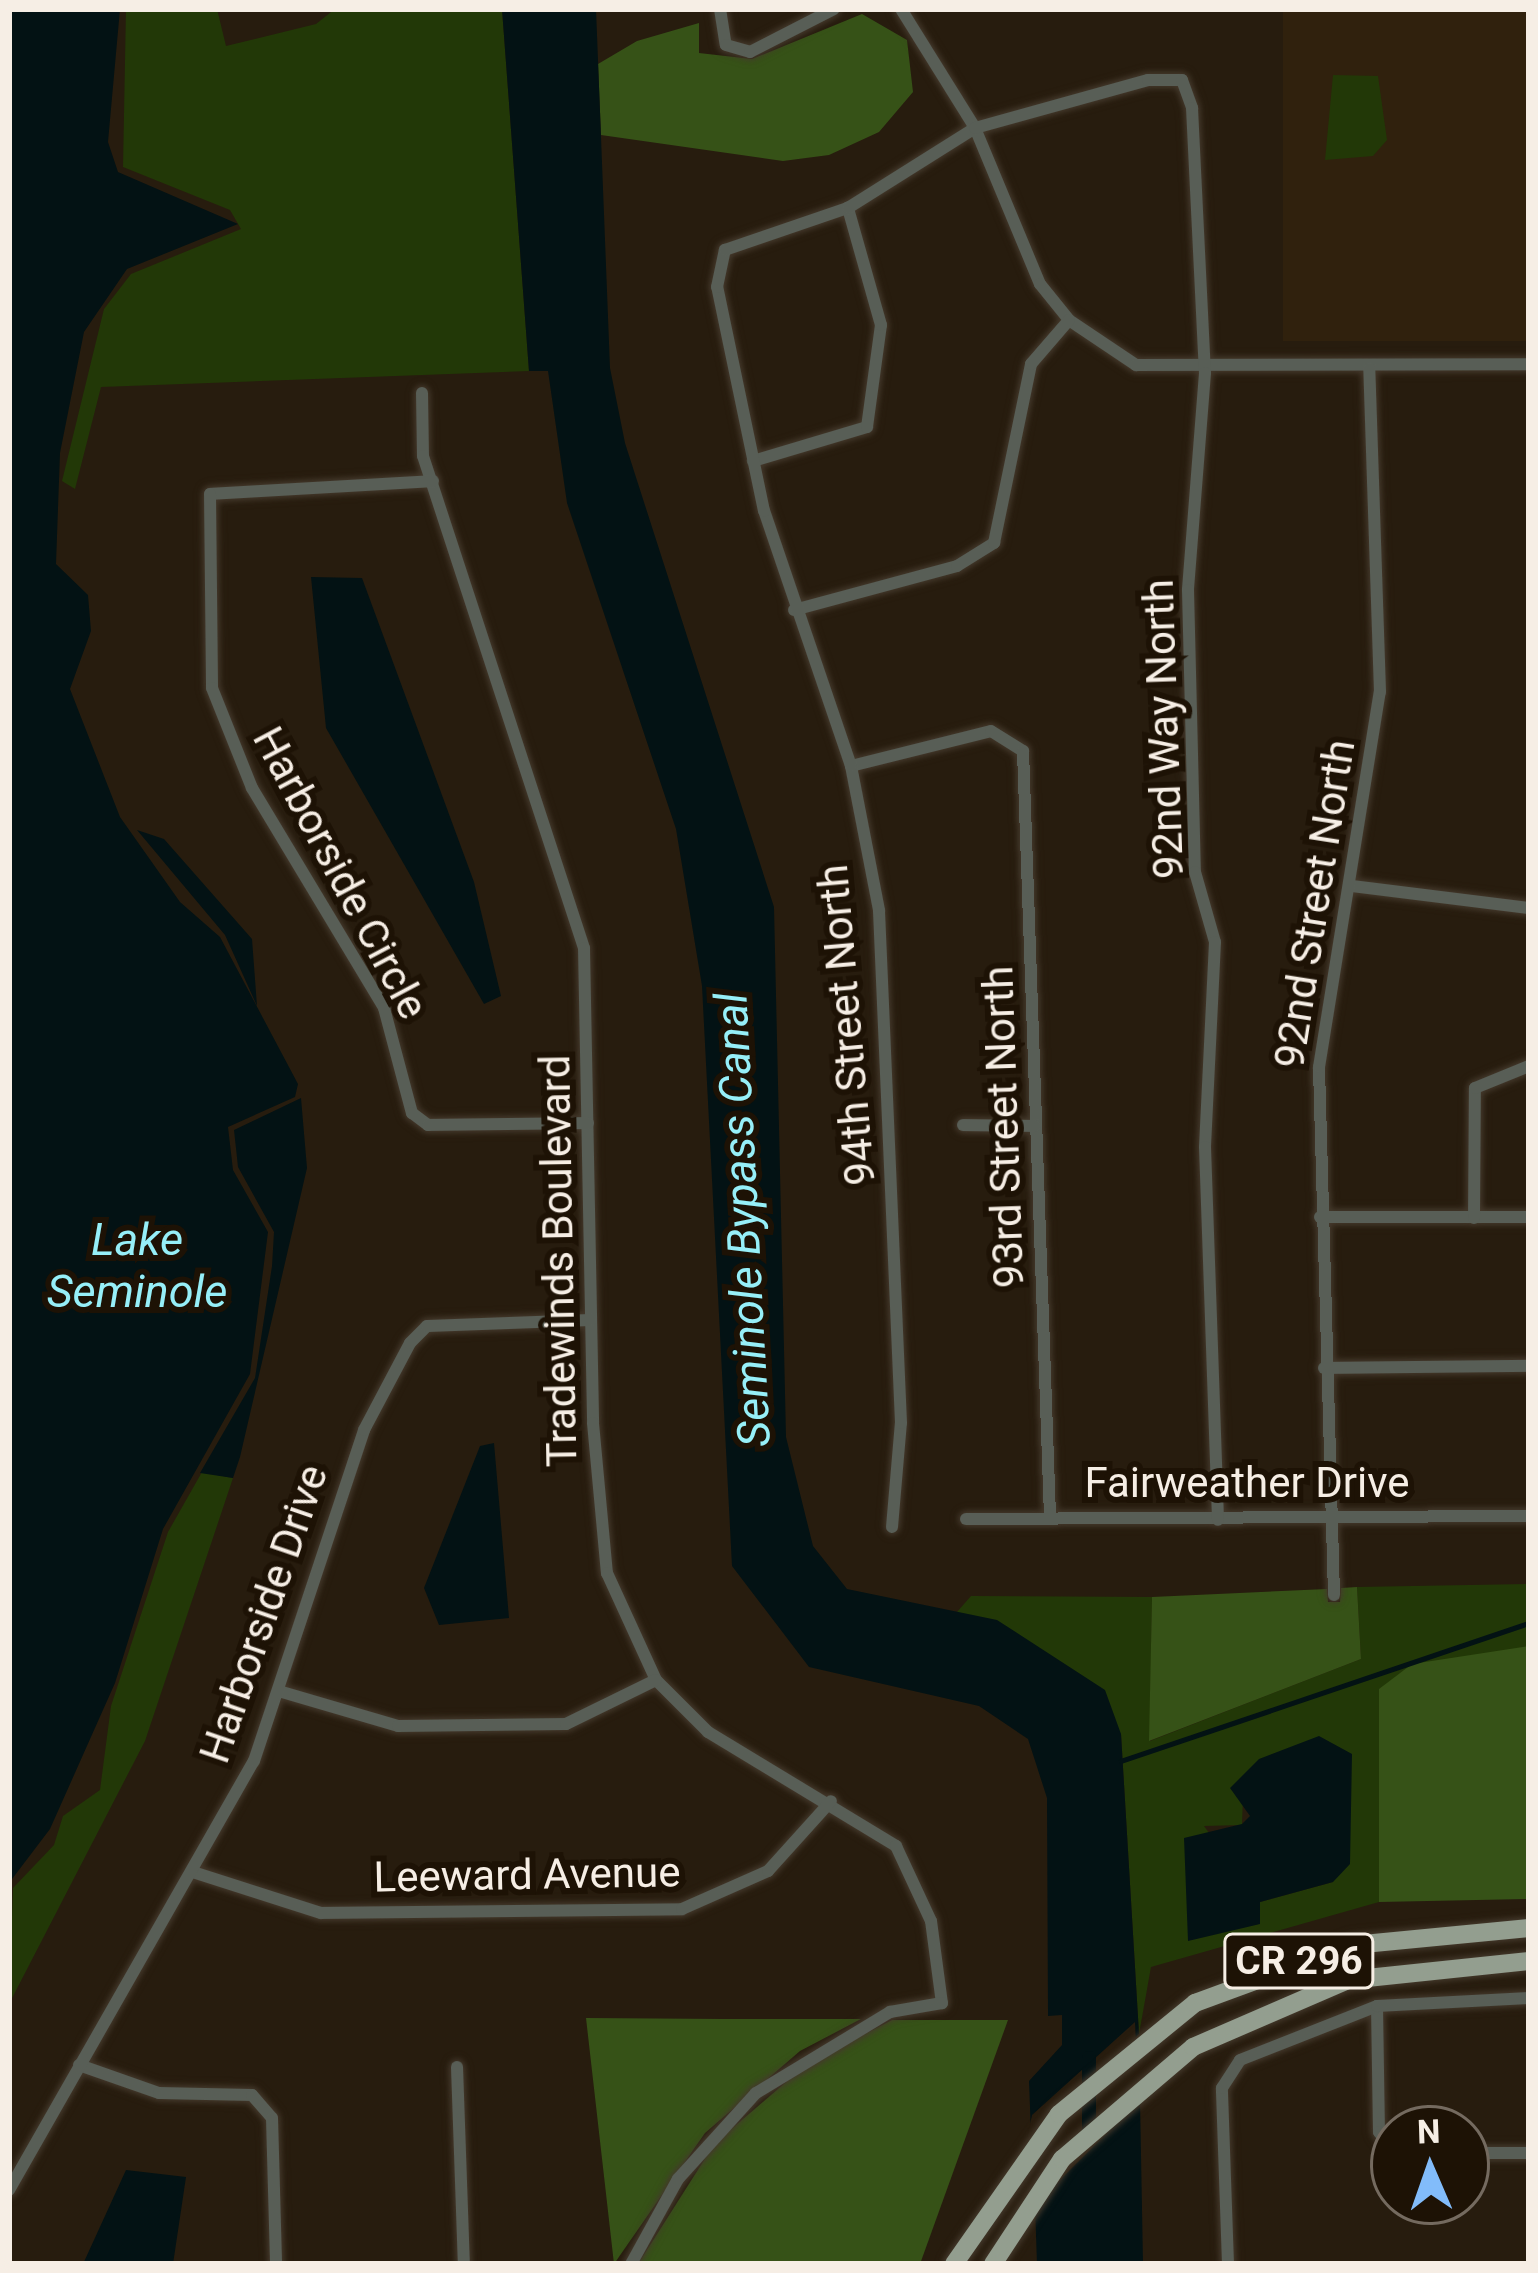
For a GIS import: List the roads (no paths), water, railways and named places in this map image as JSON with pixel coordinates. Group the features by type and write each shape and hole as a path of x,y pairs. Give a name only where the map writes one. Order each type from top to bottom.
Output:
{"main road":[{"name":"CR 296","path":"954,2264 999,2187 1132,2048 1195,2003 1318,1954 1486,1928 1529,1928"},
{"name":"CR 296","path":"992,2264 1062,2159 1133,2089 1308,1991 1500,1961 1529,1961"}],"street":[{"path":"720,9 726,45 772,46 834,9"},
{"path":"901,9 975,128 1040,284 1069,320 1136,365 1205,373 1529,364"},
{"name":"92nd Way North","path":"975,128 1182,80 1205,373 1188,590 1195,872 1215,942 1205,1147 1218,1520"},
{"path":"753,461 868,427 880,311 848,208 975,128"},
{"name":"94th Street North","path":"848,208 725,250 717,287 753,461 794,610 851,766 879,910 895,1210 892,1527"},
{"path":"794,610 957,566 994,543 1031,364 1069,320"},
{"name":"92nd Street North","path":"1334,1595 1319,1067 1380,692 1369,368"},
{"name":"Tradewinds Boulevard","path":"422,393 433,481 576,902 602,1552 656,1680 717,1741 883,1833 915,1876 942,2003 890,2012 757,2093 678,2179 631,2264"},
{"name":"Harborside Circle","path":"433,481 210,494 212,688 253,788 384,1008 412,1113 428,1125 588,1123"},
{"name":"93rd Street North","path":"851,766 992,731 1016,736 1050,1517"},
{"path":"1352,886 1529,908"},
{"path":"1474,1218 1475,1088 1529,1066"},
{"path":"963,1125 1035,1126"},
{"path":"1320,1217 1529,1217"},
{"name":"Harborside Drive","path":"9,2190 193,1872 281,1692 364,1430 418,1333 591,1320"},
{"path":"1324,1368 1529,1366"},
{"name":"Fairweather Drive","path":"966,1520 1529,1516"},
{"path":"281,1692 398,1726 566,1724 656,1680"},
{"name":"Leeward Avenue","path":"193,1872 321,1913 682,1909 768,1871 831,1801"},
{"path":"1228,2264 1227,2073 1279,2039 1377,2006 1529,1998"},
{"path":"1377,2006 1379,2105"},
{"path":"79,2066 159,2093 252,2095 272,2118 276,2264"},
{"path":"457,2067 464,2264"},
{"path":"1490,2153 1529,2153"}],"water":[{"name":"Lake Seminole","path":"9,9 120,9 108,142 118,172 238,224 127,269 84,332 60,453 56,564 88,595 91,631 70,689 120,817 180,902 220,937 298,1084 295,1097 228,1127 233,1170 268,1232 250,1374 163,1529 115,1683 50,1829 9,1883"},
{"path":"502,9 596,9 610,368 625,443 774,907 786,1437 813,1546 847,1589 997,1620 1105,1690 1121,1734 1139,2034 1031,2134 1029,2081 1062,2045 1062,2015 1048,2016 1047,1798 1028,1739 979,1706 809,1667 732,1566 702,986 676,829 567,503 548,371 529,371"},
{"path":"311,577 362,578 474,882 501,996 484,1004 326,728"},
{"path":"137,830 164,839 252,939 257,1006 225,935"},
{"path":"301,1098 307,1168 240,1457 233,1478 200,1473 255,1378 272,1266 274,1232 238,1167 234,1130"},
{"path":"494,1443 509,1618 439,1625 424,1588 480,1446"},
{"path":"1319,1736 1352,1754 1350,1864 1333,1882 1260,1902 1260,1924 1188,1941 1184,1838 1242,1824 1250,1816 1230,1788 1259,1759"},
{"path":"1140,2100 1143,2264 1037,2264 1035,2205"},
{"path":"126,2170 186,2177 173,2264 83,2264"}],"waterway":[{"path":"1121,1761 1529,1623"},
{"name":"Seminole Bypass Canal","path":"1089,2058 1089,2138"}]}
